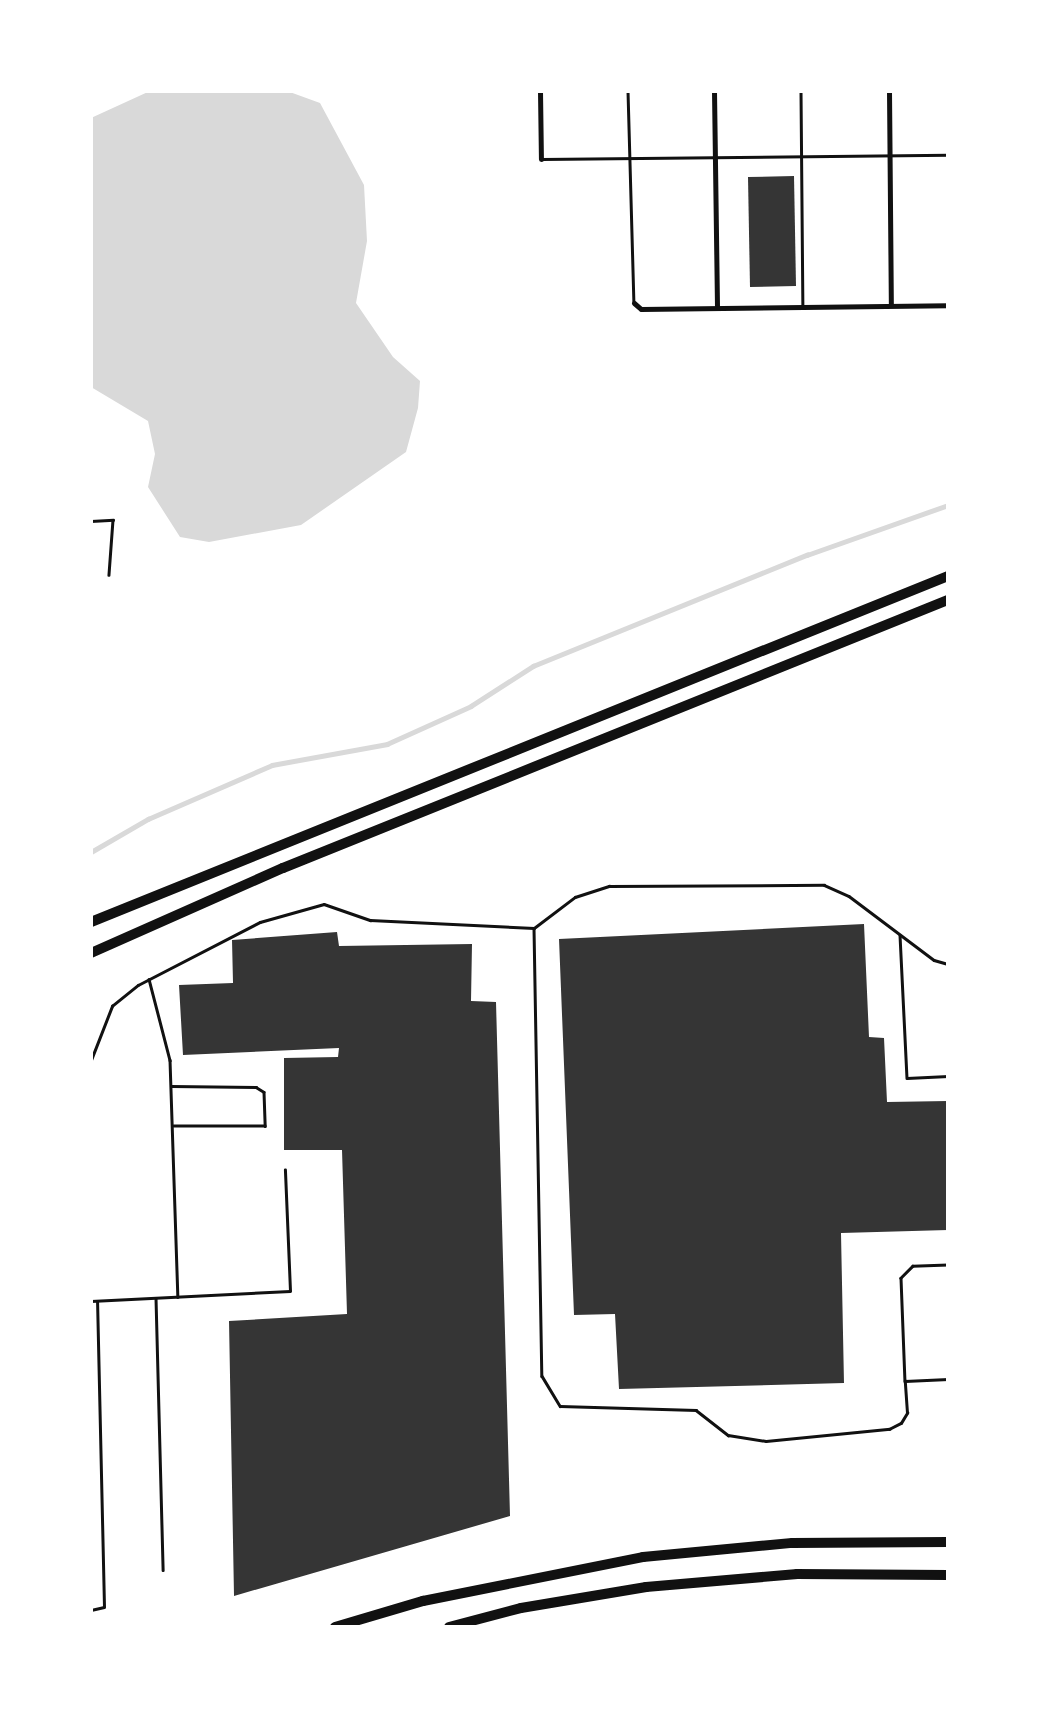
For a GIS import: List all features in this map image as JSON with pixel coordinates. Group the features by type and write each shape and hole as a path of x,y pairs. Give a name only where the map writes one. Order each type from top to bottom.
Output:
{"highway":[{"path":"91,922 948,576"},
{"path":"91,953 283,869 948,600"},
{"path":"335,1627 423,1601 643,1557 792,1543 948,1542"},
{"path":"449,1627 522,1608 646,1587 797,1574 948,1575"}],"street":[{"path":"540,91 541,159"},
{"path":"714,91 717,308"},
{"path":"888,91 891,305"},
{"path":"634,303 641,309 948,304"}],"lane":[{"path":"628,91 634,303"},
{"path":"801,91 803,307"},
{"path":"541,159 948,155"},
{"path":"91,521 113,520 109,575"},
{"path":"91,1060 112,1006 149,979 260,922 324,904 370,920 534,928 575,897 609,886 824,884 849,896 900,935 948,964"},
{"path":"534,928 542,1376 560,1406 696,1410 728,1435 766,1441 889,1429 901,1423 907,1413 901,1278 913,1266 948,1265"},
{"path":"900,935 907,1077 948,1076"},
{"path":"149,979 170,1060 178,1297"},
{"path":"171,1086 256,1087 264,1092 265,1126 173,1126"},
{"path":"91,1301 290,1291 285,1170"},
{"path":"156,1298 163,1570"},
{"path":"91,1610 104,1607 97,1301"},
{"path":"905,1381 948,1379"}],"shaded area":[{"path":"150,91 287,91 320,103 364,185 367,241 356,303 393,357 420,381 418,408 406,452 301,525 209,542 180,537 148,487 155,454 148,421 91,387 91,118"}],"building":[{"path":"794,176 796,286 750,287 748,177"},
{"path":"864,924 869,1037 884,1038 887,1102 948,1101 948,1230 841,1233 844,1383 619,1389 615,1314 574,1315 559,939"},
{"path":"337,932 339,946 472,944 471,1001 496,1002 510,1516 234,1596 229,1321 347,1314 342,1150 284,1150 284,1058 338,1057 339,1048 183,1055 179,985 233,983 232,940"}],"waterway":[{"path":"91,852 148,819 272,765 387,744 471,706 533,666 807,555 948,505"}]}
